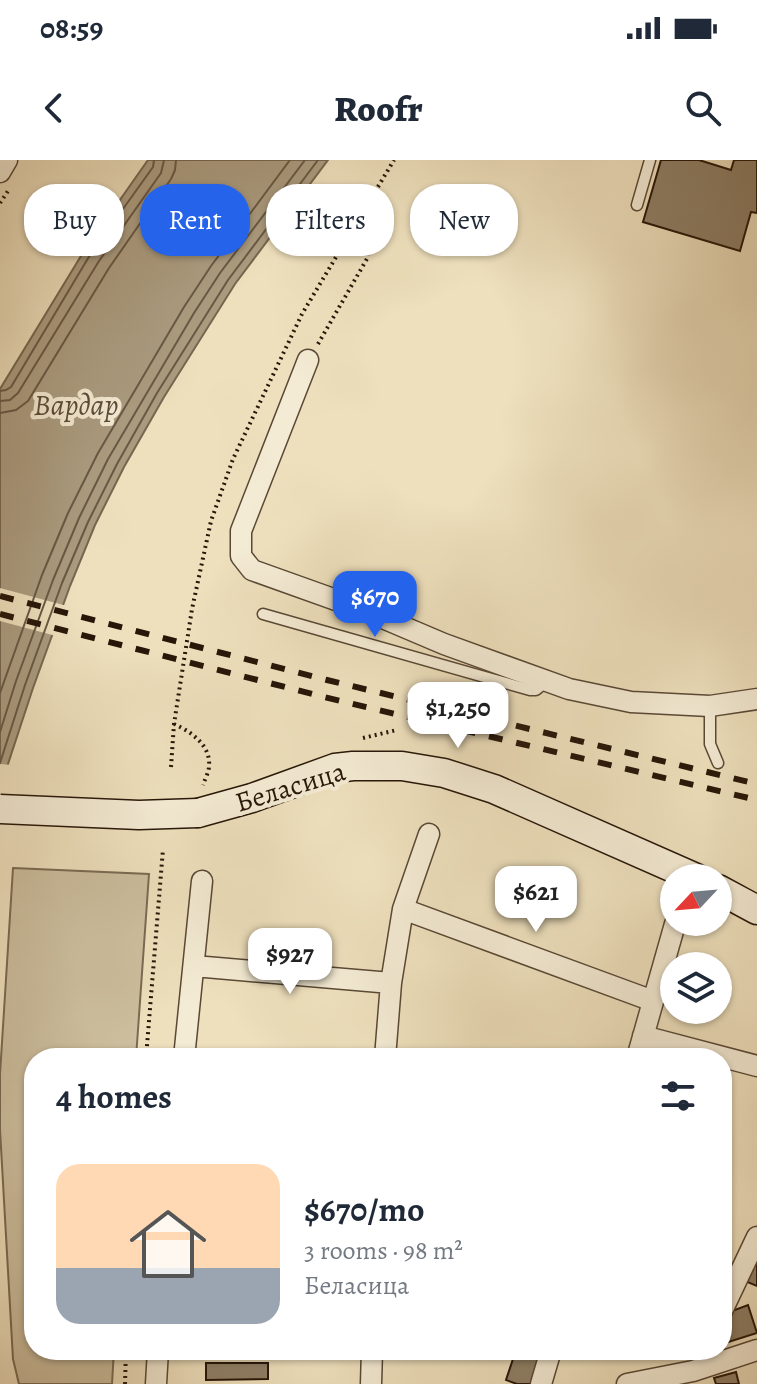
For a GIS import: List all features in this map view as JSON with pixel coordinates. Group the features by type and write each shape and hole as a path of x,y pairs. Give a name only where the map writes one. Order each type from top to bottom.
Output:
{"street":[{"path":"0,172 7,160"},
{"path":"308,360 241,531 241,556 252,570 569,689 631,702 710,706 757,699"},
{"name":"Беласица","path":"0,809 139,815 201,799 252,798 335,768 402,766 444,773 494,789 664,864"},
{"path":"386,1048 391,983 403,909 429,834"},
{"path":"185,1048 202,881"},
{"path":"732,897 757,910"},
{"path":"403,909 653,1001"},
{"path":"640,1048 672,936"},
{"path":"194,966 391,983"},
{"path":"643,1036 689,1048"},
{"path":"732,1059 757,1066"},
{"path":"732,1290 757,1237"},
{"path":"627,1384 696,1377 757,1350"},
{"path":"156,1384 157,1360"},
{"path":"371,1384 372,1360"},
{"path":"541,1384 548,1360"}],"lane":[{"path":"637,205 650,160"},
{"path":"263,614 530,690 536,690 547,681"},
{"path":"710,706 710,744 718,763"}],"path":[{"path":"308,360 368,256"},
{"path":"174,724 191,732 206,749 209,767 201,799"},
{"path":"363,738 397,730"},
{"path":"147,1048 163,849"},
{"path":"125,1384 126,1360"}],"shaded area":[{"path":"13,868 149,874 137,1048 24,1048 24,1360 113,1360 112,1384 19,1384 13,1359 0,1130 0,1074"}],"water":[{"name":"Вардар","path":"148,160 328,160 310,184 266,184 266,243 235,284 164,397 95,525 33,688 0,796 0,389 81,256 124,256 124,194"}],"pier":[{"path":"0,588 67,606 56,636 0,621"},
{"path":"0,764 12,765 4,798 0,800"}],"building":[{"path":"661,160 699,160 731,170 734,160 757,160 757,213 751,212 740,251 643,222"},
{"path":"757,1256 757,1286 745,1281"},
{"path":"748,1305 757,1333 732,1341 732,1311"},
{"path":"513,1360 540,1360 533,1384 506,1380"},
{"path":"206,1363 268,1363 268,1379 206,1380"},
{"path":"736,1372 739,1384 716,1384 714,1378"}],"railway":[{"path":"0,596 327,680 757,784"},
{"path":"0,614 324,697 757,800"}]}
